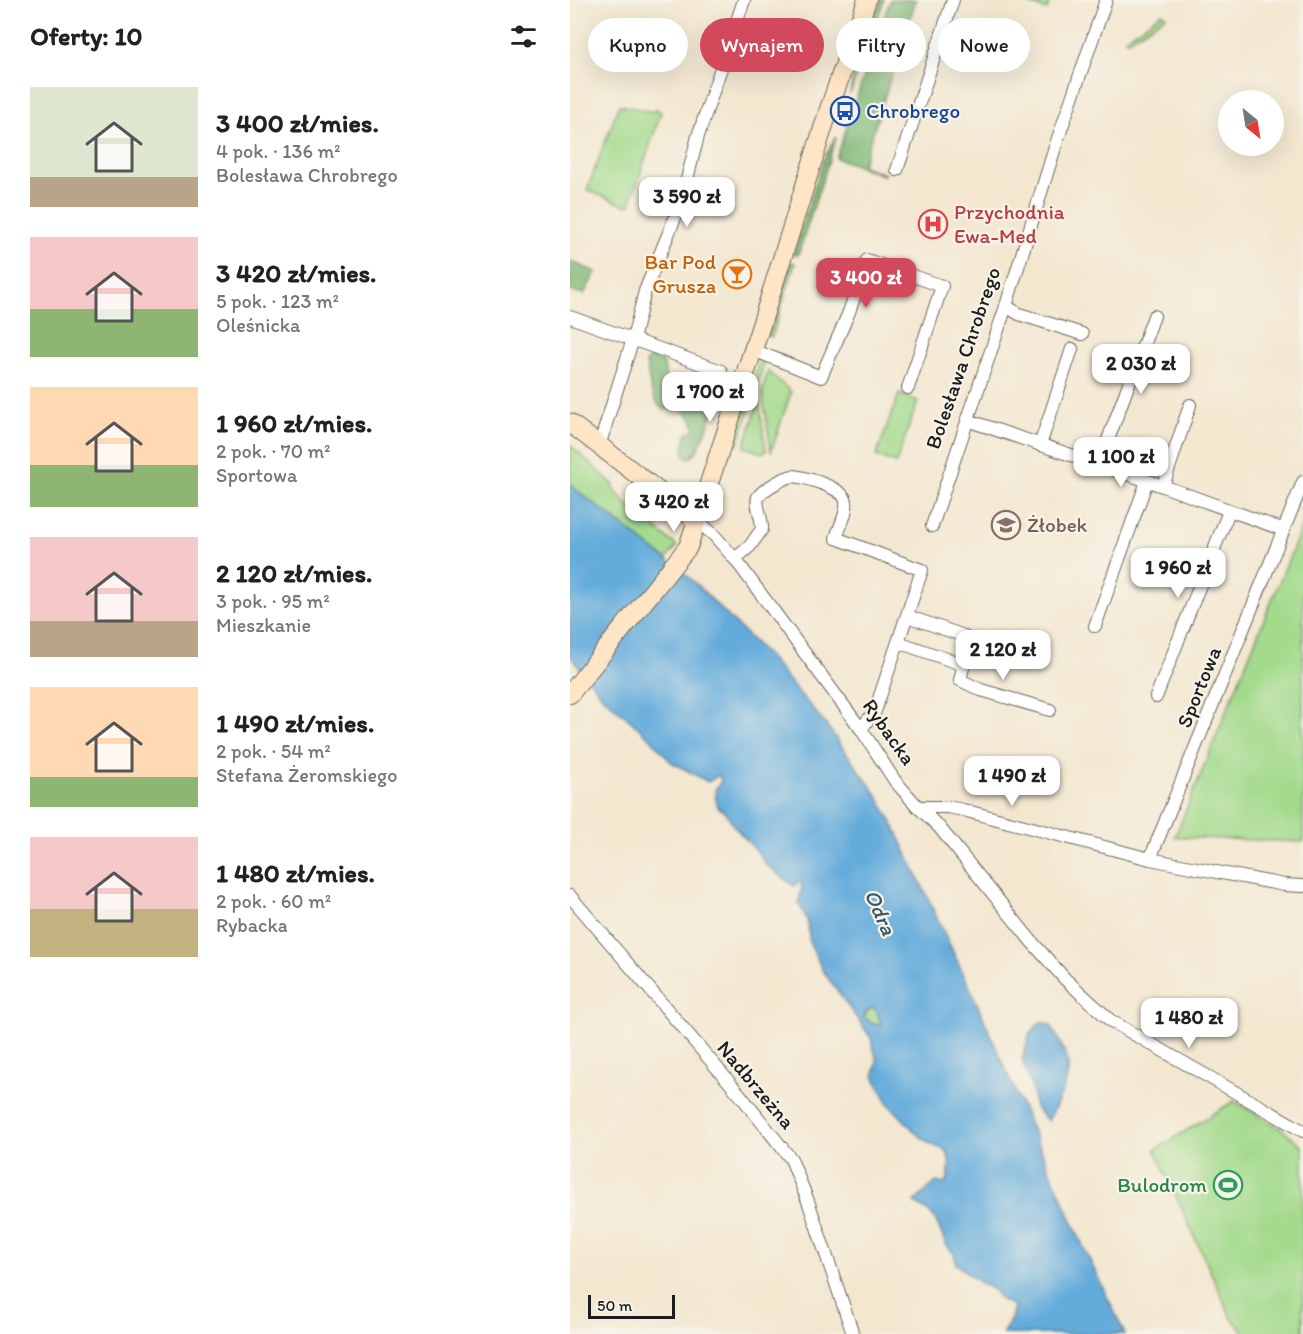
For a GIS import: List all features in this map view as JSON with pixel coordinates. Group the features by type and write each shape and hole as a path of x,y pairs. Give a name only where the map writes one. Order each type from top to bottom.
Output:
{"main road":[{"path":"570,694 688,547 867,0"},
{"name":"Rybacka","path":"570,423 697,521"}],"street":[{"path":"599,446 633,339 645,291 658,269 681,203 698,136 744,0"},
{"path":"897,170 953,0"},
{"name":"Bolesława Chrobrego","path":"932,526 1056,144 1106,0"},
{"name":"Bolesława Chrobrego","path":"753,350 821,377 849,312 867,260 942,286 908,388"},
{"path":"1005,306 1019,314 1082,334"},
{"path":"1099,464 1154,316"},
{"path":"570,317 721,371"},
{"path":"1040,445 1072,349"},
{"path":"1163,486 1190,405"},
{"path":"967,420 1163,486 1284,530"},
{"path":"758,499 762,492 791,476 837,489 845,497 847,504 836,538 922,570 874,711 861,729"},
{"path":"1095,626 1147,481"},
{"name":"Sportowa","path":"1150,859 1303,482"},
{"path":"735,559 761,532 763,526 753,486"},
{"name":"Sportowa","path":"1156,698 1229,511"},
{"name":"Rybacka","path":"697,521 713,534 735,559 861,729 896,781 939,827 1050,962 1104,1015 1303,1131"},
{"path":"907,615 964,636 969,643 960,680 981,690 1050,710"},
{"path":"898,642 964,665"},
{"path":"918,807 948,807 963,810 1150,859 1284,885 1303,886"},
{"name":"Nadbrzeżna","path":"570,896 734,1088 791,1159 808,1201 853,1334"}],"green space":[{"path":"877,0 884,0 877,18 871,18"},
{"path":"890,0 916,0 910,18 884,18"},
{"path":"1028,0 1050,0 1047,10 1027,3"},
{"path":"1162,13 1166,16 1129,40 1125,39"},
{"path":"854,72 858,72 850,94"},
{"path":"865,72 893,72 862,166 885,174 836,158"},
{"path":"619,105 654,112 656,109 661,112 630,204 627,206 587,190"},
{"path":"835,138 798,255 793,254 823,161"},
{"path":"570,261 596,272 584,294 570,291"},
{"path":"790,262 795,263 772,337 767,336"},
{"path":"651,357 664,364 666,379 692,392 709,391 719,371 725,373 702,441 692,457 686,458 683,451 686,434 694,430 694,423 681,407 663,410 659,405 653,394 648,375 646,362"},
{"path":"759,361 763,361 763,367 738,445 733,442"},
{"path":"768,371 791,392 771,452 762,391"},
{"path":"899,394 918,401 896,463 876,456"},
{"path":"759,401 766,451 763,453 744,447"},
{"path":"570,445 614,485 612,487 637,515 654,525 677,546 666,559 570,485"},
{"path":"1303,524 1303,842 1175,837"},
{"path":"873,1008 877,1011 881,1024 874,1024 864,1018 869,1009"},
{"path":"1234,1101 1283,1130 1303,1147 1303,1334 1246,1334 1232,1319 1155,1150"}],"water":[{"name":"Odra","path":"570,485 689,577 771,659 827,726 877,795 897,832 971,990 1084,1248 1125,1334 1002,1334 1011,1319 1014,1306 1002,1301 994,1290 979,1282 956,1264 954,1253 944,1241 933,1216 914,1202 936,1182 945,1184 949,1168 947,1151 917,1134 886,1101 874,1074 877,1061 871,1038 823,971 810,944 807,920 799,904 802,883 799,882 794,886 765,864 726,813 717,807 715,790 721,781 719,775 708,782 671,762 651,739 602,696 570,656","holes":["873,1008 877,1011 881,1024 874,1024 864,1018 869,1009"]},
{"path":"1040,1022 1051,1025 1065,1053 1068,1065 1063,1090 1048,1121 1035,1108 1032,1087 1022,1060 1029,1035"}],"place":[{"name":"Chrobrego","path":"845,111"},
{"name":"Przychodnia Ewa-Med","path":"933,224"},
{"name":"Bar Pod Grusza","path":"737,274"},
{"name":"Żłobek","path":"1006,525"},
{"name":"Bulodrom","path":"1228,1185"}]}
